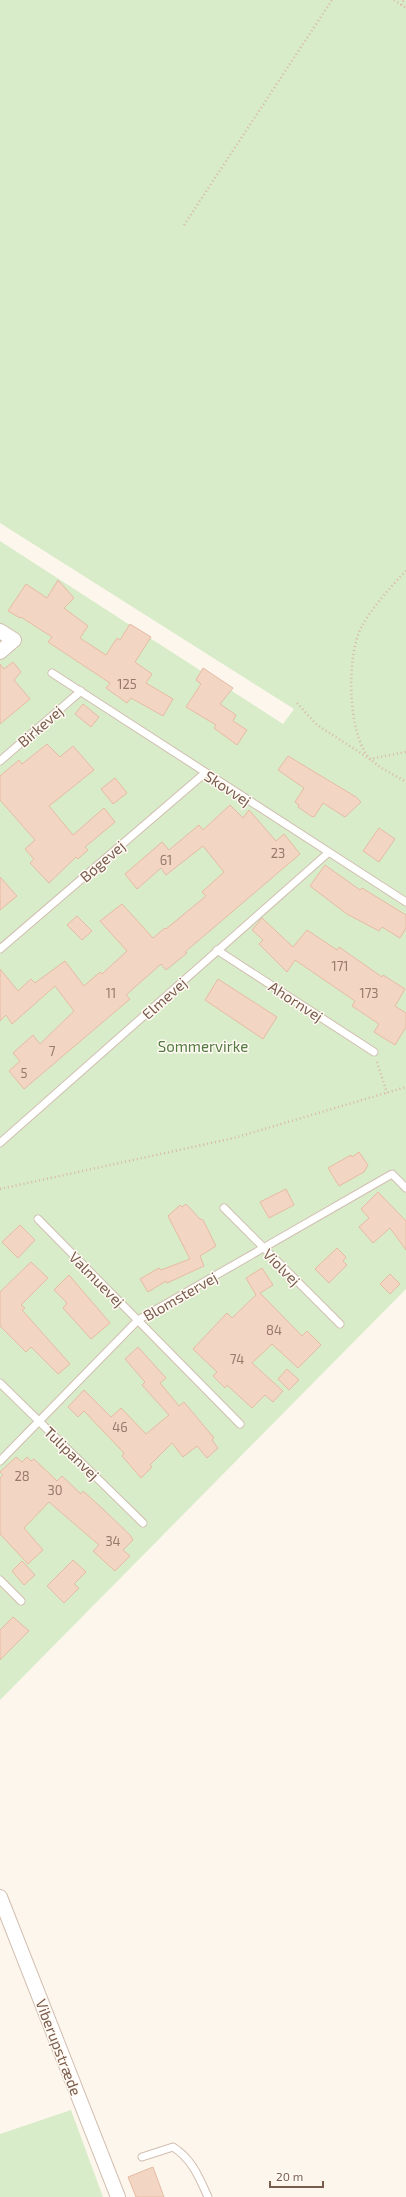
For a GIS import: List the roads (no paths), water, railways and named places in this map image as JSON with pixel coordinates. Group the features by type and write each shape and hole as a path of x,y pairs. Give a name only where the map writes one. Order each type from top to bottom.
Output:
{"street":[{"path":"0,631 14,640 0,652"},
{"name":"Viberupstræde","path":"0,1897 118,2197"}],"lane":[{"name":"Skovvej","path":"52,672 205,773 406,902"},
{"name":"Birkevej","path":"0,761 81,691"},
{"name":"Bøgevej","path":"0,949 205,773"},
{"name":"Elmevej","path":"0,1143 328,852"},
{"name":"Ahornvej","path":"218,950 374,1052"},
{"name":"Blomstervej","path":"0,1461 138,1320 392,1174 406,1188"},
{"name":"Violvej","path":"224,1208 340,1324"},
{"name":"Valmuevej","path":"38,1219 240,1424"},
{"name":"Tulipanvej","path":"0,1383 143,1523"},
{"path":"0,1580 21,1601"},
{"path":"142,2157 173,2147 182,2152 193,2164 208,2197"}],"park label":[{"name":"Sommervirke","path":"203,1046"}]}
